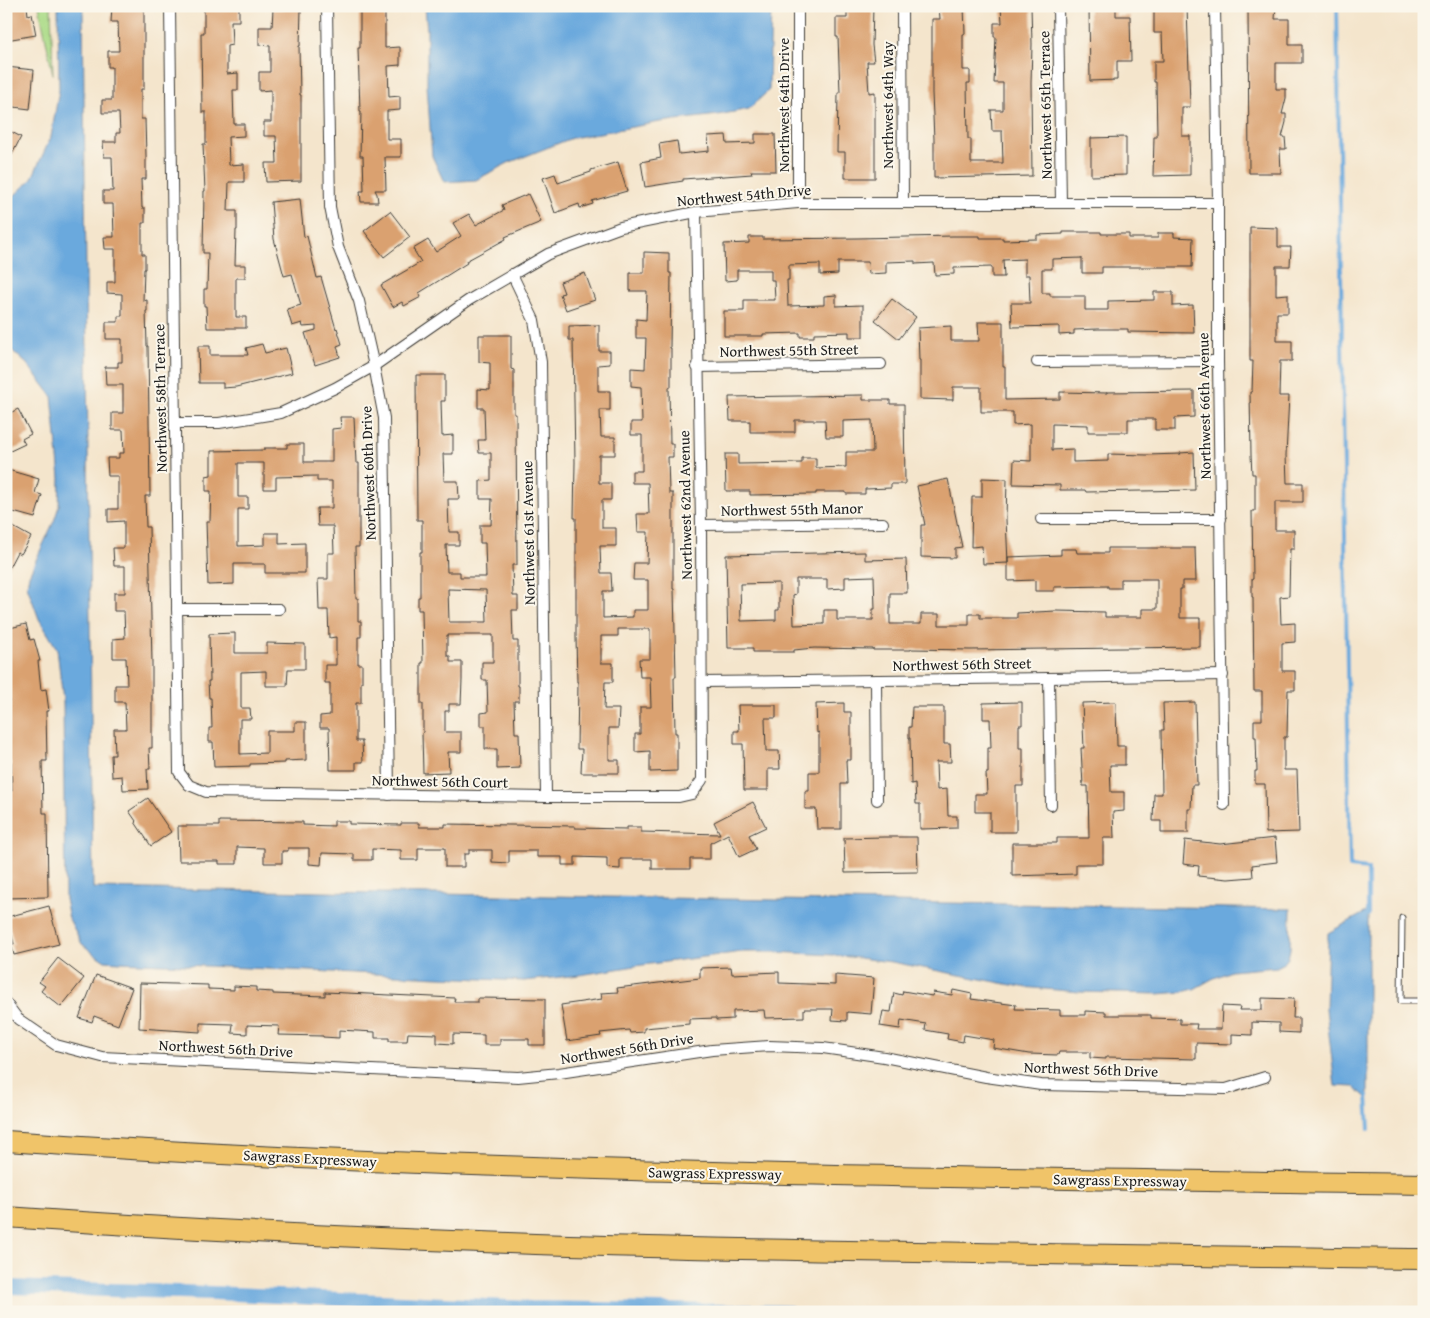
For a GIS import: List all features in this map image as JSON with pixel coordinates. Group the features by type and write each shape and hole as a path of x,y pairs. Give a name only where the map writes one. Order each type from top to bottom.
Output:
{"highway":[{"name":"Sawgrass Expressway","path":"6,1141 328,1160 579,1169 773,1174 1424,1184"},
{"path":"6,1217 278,1233 562,1244 780,1250 1424,1260"},
{"path":"6,1222 61,1220"}],"street":[{"name":"Northwest 58th Terrace","path":"170,6 178,772 189,785"},
{"name":"Northwest 60th Drive","path":"327,6 330,207 338,247 359,301 384,418 389,795"},
{"name":"Northwest 64th Drive","path":"798,6 798,203"},
{"name":"Northwest 64th Way","path":"902,6 903,203"},
{"name":"Northwest 65th Terrace","path":"1058,6 1061,203"},
{"name":"Northwest 66th Avenue","path":"1215,6 1224,805"},
{"name":"Northwest 54th Drive","path":"175,423 219,423 281,413 335,388 374,366 469,300 548,254 621,227 696,212 798,203 1218,203"},
{"name":"Northwest 62nd Avenue","path":"692,794 702,780 701,524 696,212"},
{"name":"Northwest 61st Avenue","path":"512,274 534,320 541,362 546,797"},
{"path":"1037,362 1218,360"},
{"name":"Northwest 55th Street","path":"697,367 881,364"},
{"path":"1041,520 1221,520"},
{"name":"Northwest 55th Manor","path":"701,524 883,523"},
{"path":"177,609 279,609"},
{"name":"Northwest 56th Street","path":"702,682 1223,675"},
{"path":"1049,678 1051,805"},
{"path":"876,680 878,800"},
{"name":"Northwest 56th Court","path":"189,785 206,792 546,797 678,797 692,794"},
{"name":"Northwest 56th Drive","path":"6,1003 18,1019 56,1045 102,1057 518,1077 559,1073 712,1050 768,1046 823,1048 867,1054 986,1077 1041,1085 1226,1089 1265,1077"}],"lane":[{"path":"1402,918 1401,1000 1424,1001"}],"green space":[{"path":"39,6 51,6 53,75"}],"water":[{"path":"58,6 83,6 93,888 1291,909 1290,949 1285,962 1277,967 1231,971 1194,989 1158,994 1080,992 1022,987 892,962 833,955 774,952 742,952 524,981 120,962 105,961 93,953 82,944 69,919 65,899 63,700 57,649 39,619 27,586 29,575 59,506 60,478 52,396 27,364 6,345 6,203 31,180 51,137 59,90"},
{"path":"425,6 771,6 769,90 749,109 660,122 572,138 508,163 476,180 444,182 432,156 427,85"},
{"path":"1368,911 1368,1099 1354,1087 1335,1086 1326,1009 1328,933"}],"building":[{"path":"6,6 27,6 28,15 32,14 36,35 6,40"},
{"path":"112,6 144,6 144,89 141,89 141,119 145,119 146,179 141,179 142,208 145,208 145,223 142,223 142,254 145,254 143,301 147,300 148,346 150,496 145,496 146,527 149,527 152,748 149,748 150,769 147,769 148,789 123,790 122,776 112,777 111,755 115,755 114,729 126,729 125,702 115,702 115,685 127,685 126,658 113,658 113,639 125,638 124,611 114,611 114,593 125,593 125,566 114,566 113,548 124,548 124,521 108,522 108,509 118,509 118,476 108,476 107,458 119,458 119,453 124,453 123,430 112,430 112,413 123,413 123,385 106,385 105,367 118,367 118,362 122,362 122,339 106,339 106,322 118,322 118,316 122,316 122,294 107,293 107,282 115,282 115,249 105,249 104,237 114,237 113,204 103,204 103,191 113,191 112,157 104,157 103,142 116,142 116,133 120,133 119,113 102,113 102,100 112,100 112,67 108,67 108,51 119,51 118,22 111,22"},
{"path":"360,6 385,6 385,48 400,47 400,65 388,66 389,97 400,96 400,110 387,111 387,139 401,139 401,157 385,157 386,190 375,190 378,202 361,202 360,191 364,191 363,156 360,156 361,111 358,48 360,48"},
{"path":"847,6 873,6 872,45 874,62 867,62 869,93 875,92 875,178 845,178 845,152 837,152 838,93 840,93 836,18 847,18"},
{"path":"939,6 964,6 963,70 970,70 970,83 967,83 968,139 971,139 971,163 1003,163 1002,131 992,131 991,110 1003,110 1003,83 994,83 996,37 994,37 994,23 1002,23 1001,6 1031,6 1032,176 934,178 932,19 940,19"},
{"path":"1089,6 1116,6 1116,16 1130,16 1131,61 1117,61 1117,80 1090,81"},
{"path":"1154,6 1187,6 1190,107 1182,107 1182,136 1190,136 1190,175 1153,176 1154,137 1157,137 1154,61 1163,61 1162,33 1154,33"},
{"path":"1248,6 1276,6 1275,19 1289,19 1289,45 1302,45 1302,63 1276,63 1276,89 1286,89 1282,114 1286,114 1286,122 1282,137 1285,137 1286,149 1280,149 1281,173 1249,173"},
{"path":"239,7 239,21 231,21 232,45 227,46 227,74 238,73 238,90 233,90 234,124 244,124 244,136 228,137 229,165 244,164 244,182 229,182 228,211 237,211 235,265 245,265 245,278 236,278 236,317 246,317 246,328 207,328 204,289 207,289 208,253 203,253 205,191 203,144 206,144 206,112 202,112 201,33 204,33 204,8"},
{"path":"273,9 301,9 299,46 301,181 266,182 265,163 277,163 276,136 264,136 264,122 271,122 271,90 259,91 259,72 270,72 270,46 259,45 259,27 272,27"},
{"path":"6,67 34,70 30,109 6,106"},
{"path":"6,129 21,137 6,166"},
{"path":"755,134 775,134 776,171 751,171 752,174 683,179 683,181 645,187 641,162 661,158 659,144 677,141 679,154 709,151 708,136 726,135 727,144 755,143"},
{"path":"1126,137 1126,175 1091,176 1091,138"},
{"path":"618,162 627,191 592,201 593,204 580,208 579,204 555,213 543,178 555,174 558,183"},
{"path":"528,194 541,222 505,237 506,239 466,261 467,263 419,293 421,297 404,306 402,302 393,307 381,285 421,262 413,249 428,240 436,252 461,236 453,223 469,214 476,225 504,210 502,205"},
{"path":"300,199 304,237 307,236 317,278 321,277 342,344 337,346 340,357 315,365 305,333 316,330 316,326 303,327 302,323 292,326 287,309 301,305 292,274 284,276 274,239 271,202"},
{"path":"390,211 410,237 384,257 364,231"},
{"path":"1250,227 1278,228 1278,247 1291,247 1290,266 1276,266 1276,295 1288,294 1288,313 1277,313 1277,341 1292,341 1292,361 1280,361 1279,396 1289,396 1286,455 1287,483 1303,483 1303,502 1275,502 1275,530 1294,530 1294,549 1290,549 1289,596 1280,597 1281,624 1295,623 1295,642 1282,643 1282,671 1295,671 1295,690 1288,690 1287,737 1284,737 1284,770 1297,770 1299,832 1266,833 1265,784 1255,784 1255,771 1257,771 1254,720 1262,720 1262,691 1254,691 1252,511 1255,511 1255,474 1252,474 1251,455 1250,392 1252,392 1253,361 1250,361"},
{"path":"1063,232 1129,234 1129,238 1158,238 1158,233 1174,233 1174,237 1193,238 1192,267 1102,267 1102,273 1082,273 1082,258 1052,259 1052,269 1042,269 1042,293 1050,293 1050,296 1085,296 1085,310 1108,310 1108,301 1154,300 1154,292 1173,292 1173,306 1193,305 1194,333 1128,332 1128,329 1098,329 1074,330 1074,334 1059,335 1059,326 1012,327 1011,303 1030,303 1029,275 1025,275 1025,259 1003,260 1004,277 992,277 992,267 954,268 954,274 935,275 934,263 915,264 915,261 886,262 886,273 869,274 868,262 838,262 838,274 820,275 820,264 789,265 789,280 787,280 788,306 824,305 824,296 836,295 836,306 863,305 863,337 849,337 849,332 814,333 814,337 800,337 800,333 763,334 763,336 724,336 724,311 744,311 744,300 775,300 774,280 771,280 771,270 737,270 737,280 725,281 724,244 749,243 749,237 763,237 763,239 980,236 980,238 1003,238 1003,240 1037,239 1037,235 1063,234"},
{"path":"644,252 669,253 669,273 671,273 671,387 669,387 670,444 673,444 673,457 668,457 669,493 673,493 673,589 676,677 674,677 677,771 650,772 650,751 635,752 635,734 640,734 640,707 651,707 650,677 640,677 639,659 650,659 650,629 618,629 618,636 601,636 601,663 613,663 613,682 605,682 604,709 619,709 618,728 609,728 609,760 619,760 619,773 581,773 582,749 577,749 578,682 576,518 574,518 573,340 569,340 569,326 599,325 599,351 610,351 610,364 598,365 598,391 610,391 610,410 600,410 601,437 615,437 615,455 599,455 599,483 611,483 611,500 602,500 602,528 616,528 616,546 600,546 601,573 611,573 612,591 603,591 603,618 633,617 633,610 648,610 648,580 633,580 634,563 647,563 648,532 638,532 637,514 649,514 648,483 632,483 632,471 642,471 642,435 631,435 631,422 642,422 641,387 631,386 631,368 645,369 646,338 636,338 636,319 646,320 647,291 630,291 630,273 644,273"},
{"path":"585,273 595,300 566,310 560,294 564,293 560,282"},
{"path":"892,299 916,317 899,339 875,320"},
{"path":"978,322 1003,322 1005,400 1060,399 1060,392 1194,391 1194,417 1175,418 1175,430 1155,430 1155,419 1128,419 1128,432 1088,432 1088,425 1052,424 1052,450 1073,449 1073,462 1108,461 1108,454 1147,455 1194,452 1195,490 1086,492 1085,490 1060,490 1060,485 1013,484 1014,460 1031,461 1031,424 1013,425 1013,412 981,412 981,387 953,387 953,400 920,399 918,328 951,326 951,341 979,341"},
{"path":"479,335 511,335 511,369 514,370 514,414 516,414 517,565 512,565 513,596 518,596 518,610 512,610 513,641 518,641 519,701 514,701 515,733 519,733 520,768 497,769 497,749 485,749 485,726 481,726 481,713 488,712 487,680 482,680 482,662 493,662 493,635 447,635 447,656 450,656 450,662 462,662 462,680 461,704 449,704 449,711 445,711 445,732 461,732 461,752 448,752 449,772 423,773 423,704 421,704 421,663 423,663 422,610 418,610 422,520 417,520 416,375 445,375 445,401 441,401 442,436 453,435 453,454 443,454 444,481 458,481 459,499 448,499 449,532 459,532 459,545 446,545 447,572 460,572 460,577 486,577 485,543 480,543 480,525 491,525 492,499 480,499 480,481 491,480 491,453 479,453 478,440 485,440 484,408 478,408 478,389 490,390 490,363 479,362","holes":["448,589 486,590 487,622 449,622"]},
{"path":"262,344 265,353 286,348 292,373 236,387 223,388 223,383 199,383 198,346 210,346 210,355 248,355 246,348"},
{"path":"863,395 863,400 890,400 890,404 904,404 905,484 891,484 891,488 865,489 865,494 816,492 816,494 750,495 750,491 726,491 725,454 738,454 738,464 802,463 802,458 816,458 816,468 846,467 846,452 873,452 872,420 843,421 843,437 826,437 825,420 795,420 795,432 750,432 750,421 730,421 729,397"},
{"path":"18,409 31,434 22,439 25,444 6,453 6,415"},
{"path":"340,417 354,417 356,463 359,463 359,547 355,547 356,598 358,598 358,621 361,621 361,637 358,637 358,664 362,664 362,682 361,703 356,703 356,741 362,741 363,762 356,762 356,770 330,770 329,728 320,728 320,716 330,715 330,683 325,683 325,665 336,665 336,637 329,638 328,610 319,610 318,579 328,579 328,553 334,553 333,526 318,526 317,508 332,508 332,481 317,481 317,476 276,477 276,489 264,489 264,463 238,463 238,497 248,497 248,509 238,509 238,546 265,545 265,533 279,533 279,544 305,543 305,573 265,573 265,564 234,564 234,584 208,585 206,521 210,521 211,491 206,491 206,476 211,475 211,451 264,450 264,448 287,448 287,444 304,444 304,462 332,462 332,429 341,428"},
{"path":"8,470 39,479 35,493 42,495 35,518 6,510 6,476"},
{"path":"982,478 1007,479 1008,563 983,564 982,546 971,547 972,497 982,497"},
{"path":"948,479 962,547 955,548 955,558 921,557 921,525 925,525 917,486"},
{"path":"6,523 31,537 21,554 17,552 6,573"},
{"path":"1108,548 1195,548 1196,581 1182,581 1182,589 1180,589 1180,618 1200,618 1200,647 970,650 814,648 794,650 794,652 753,652 753,648 728,648 726,555 865,552 865,560 906,559 907,593 890,593 890,624 921,624 921,614 939,614 939,625 969,625 969,614 980,614 980,618 1017,618 1017,613 1056,611 1105,612 1105,617 1142,617 1142,609 1157,609 1157,579 1121,579 1121,588 1108,588 1108,586 1054,587 1054,591 1035,591 1035,580 1008,581 1008,557 1061,555 1061,549 1076,549 1077,553 1108,553","holes":["874,576 875,609 873,609 873,620 837,620 837,610 824,610 824,624 794,625 793,595 796,594 796,579 827,579 827,589 845,588 845,577","779,583 779,610 776,610 776,620 741,621 740,584"]},
{"path":"26,624 30,640 34,639 40,661 38,661 41,690 46,689 49,711 46,711 47,761 42,761 43,813 47,813 48,897 6,898 6,791 12,791 11,762 6,762 6,701 9,701 6,677 6,629"},
{"path":"235,633 235,653 267,653 267,643 305,644 305,669 288,669 287,686 266,686 266,671 241,672 241,708 250,708 251,719 240,719 240,754 267,753 267,731 295,731 295,722 306,722 306,760 250,764 250,766 214,767 213,742 209,742 209,728 212,728 211,698 209,698 208,681 210,681 209,634"},
{"path":"1022,702 1019,748 1023,748 1023,786 1016,786 1016,832 990,832 990,812 975,812 975,794 987,794 988,748 991,748 990,719 983,719 983,703"},
{"path":"1116,702 1117,746 1125,746 1125,765 1110,765 1111,792 1124,792 1124,811 1113,812 1114,838 1103,838 1103,864 1076,864 1076,874 1012,876 1012,843 1057,843 1057,838 1089,838 1088,786 1083,786 1081,748 1084,748 1082,703"},
{"path":"1195,702 1197,785 1192,785 1191,809 1188,809 1188,833 1161,833 1161,821 1153,821 1154,794 1162,794 1161,730 1164,730 1163,703"},
{"path":"844,703 844,712 851,712 851,760 846,760 847,784 841,784 841,829 817,829 816,809 805,809 805,791 809,791 809,772 819,772 819,732 817,733 816,704"},
{"path":"738,705 776,705 776,718 765,718 766,751 779,751 780,769 768,769 768,790 744,790 743,744 734,744 734,731 739,731"},
{"path":"912,707 944,707 944,744 950,744 951,762 936,762 937,790 947,789 948,816 957,816 957,828 920,829 920,804 916,804 915,783 911,784 909,727 911,727"},
{"path":"148,798 171,832 151,846 129,811"},
{"path":"753,802 766,827 749,835 756,849 739,857 728,834 710,843 710,859 690,859 690,869 652,869 652,859 620,859 620,869 607,868 607,858 575,857 575,865 562,865 562,857 537,857 537,851 509,851 509,863 492,862 492,850 469,850 469,854 464,854 464,867 445,867 445,848 418,848 418,860 401,860 401,850 372,849 372,860 354,860 354,854 322,853 321,865 309,864 309,848 288,848 288,851 282,851 282,863 264,863 264,848 237,847 237,864 219,864 219,861 179,861 178,826 219,826 219,821 303,822 303,825 334,826 334,821 349,821 349,824 401,825 401,823 419,823 419,827 445,827 445,824 575,826 575,828 627,829 627,827 641,827 641,832 720,834 714,822"},
{"path":"917,837 918,872 845,873 844,838"},
{"path":"1275,838 1277,862 1252,865 1253,877 1228,879 1198,876 1199,866 1183,864 1185,840 1220,844"},
{"path":"49,906 59,944 14,955 11,944 14,944 7,917"},
{"path":"58,958 84,978 61,1007 41,991 45,986 39,982"},
{"path":"731,967 732,974 779,972 779,983 835,985 835,975 874,978 871,1014 847,1012 847,1021 832,1020 833,1009 804,1009 804,1017 765,1018 764,1010 733,1011 733,1019 689,1019 689,1024 644,1028 644,1032 630,1033 629,1030 600,1033 601,1036 567,1041 561,1005 602,999 601,993 618,992 617,988 700,978 700,968"},
{"path":"96,975 132,988 118,1025 94,1016 92,1022 79,1018"},
{"path":"140,983 208,985 208,989 234,990 234,986 256,987 256,991 273,992 273,994 325,996 325,992 455,998 454,1002 478,1002 478,998 545,999 545,1045 529,1045 529,1039 500,1039 500,1045 484,1045 484,1035 453,1034 453,1044 437,1043 437,1034 408,1033 407,1041 389,1041 389,1038 375,1038 375,1032 339,1030 339,1038 278,1035 279,1026 247,1025 247,1034 232,1033 233,1024 200,1023 200,1032 139,1028"},
{"path":"953,990 972,994 971,999 1016,1005 1015,1009 1060,1010 1060,1015 1085,1015 1085,1011 1106,1012 1106,1015 1151,1015 1151,1018 1180,1019 1180,1024 1197,1024 1196,1029 1221,1029 1222,1006 1240,1007 1239,1010 1262,1010 1262,998 1294,999 1293,1018 1299,1018 1299,1033 1279,1032 1279,1023 1252,1022 1252,1035 1232,1034 1232,1044 1196,1043 1196,1059 1106,1057 1106,1059 1090,1058 1090,1052 1059,1052 1058,1055 1029,1054 993,1048 994,1040 964,1035 963,1042 947,1039 948,1034 925,1030 926,1024 901,1020 900,1029 880,1026 883,1011 891,1012 894,993 902,995 903,991 932,996 933,992 952,995"}],"waterway":[{"path":"1337,6 1350,867 1368,869 1368,915"},
{"path":"1367,1095 1369,1129"},
{"path":"6,1287 214,1293 531,1308 789,1312"}]}
